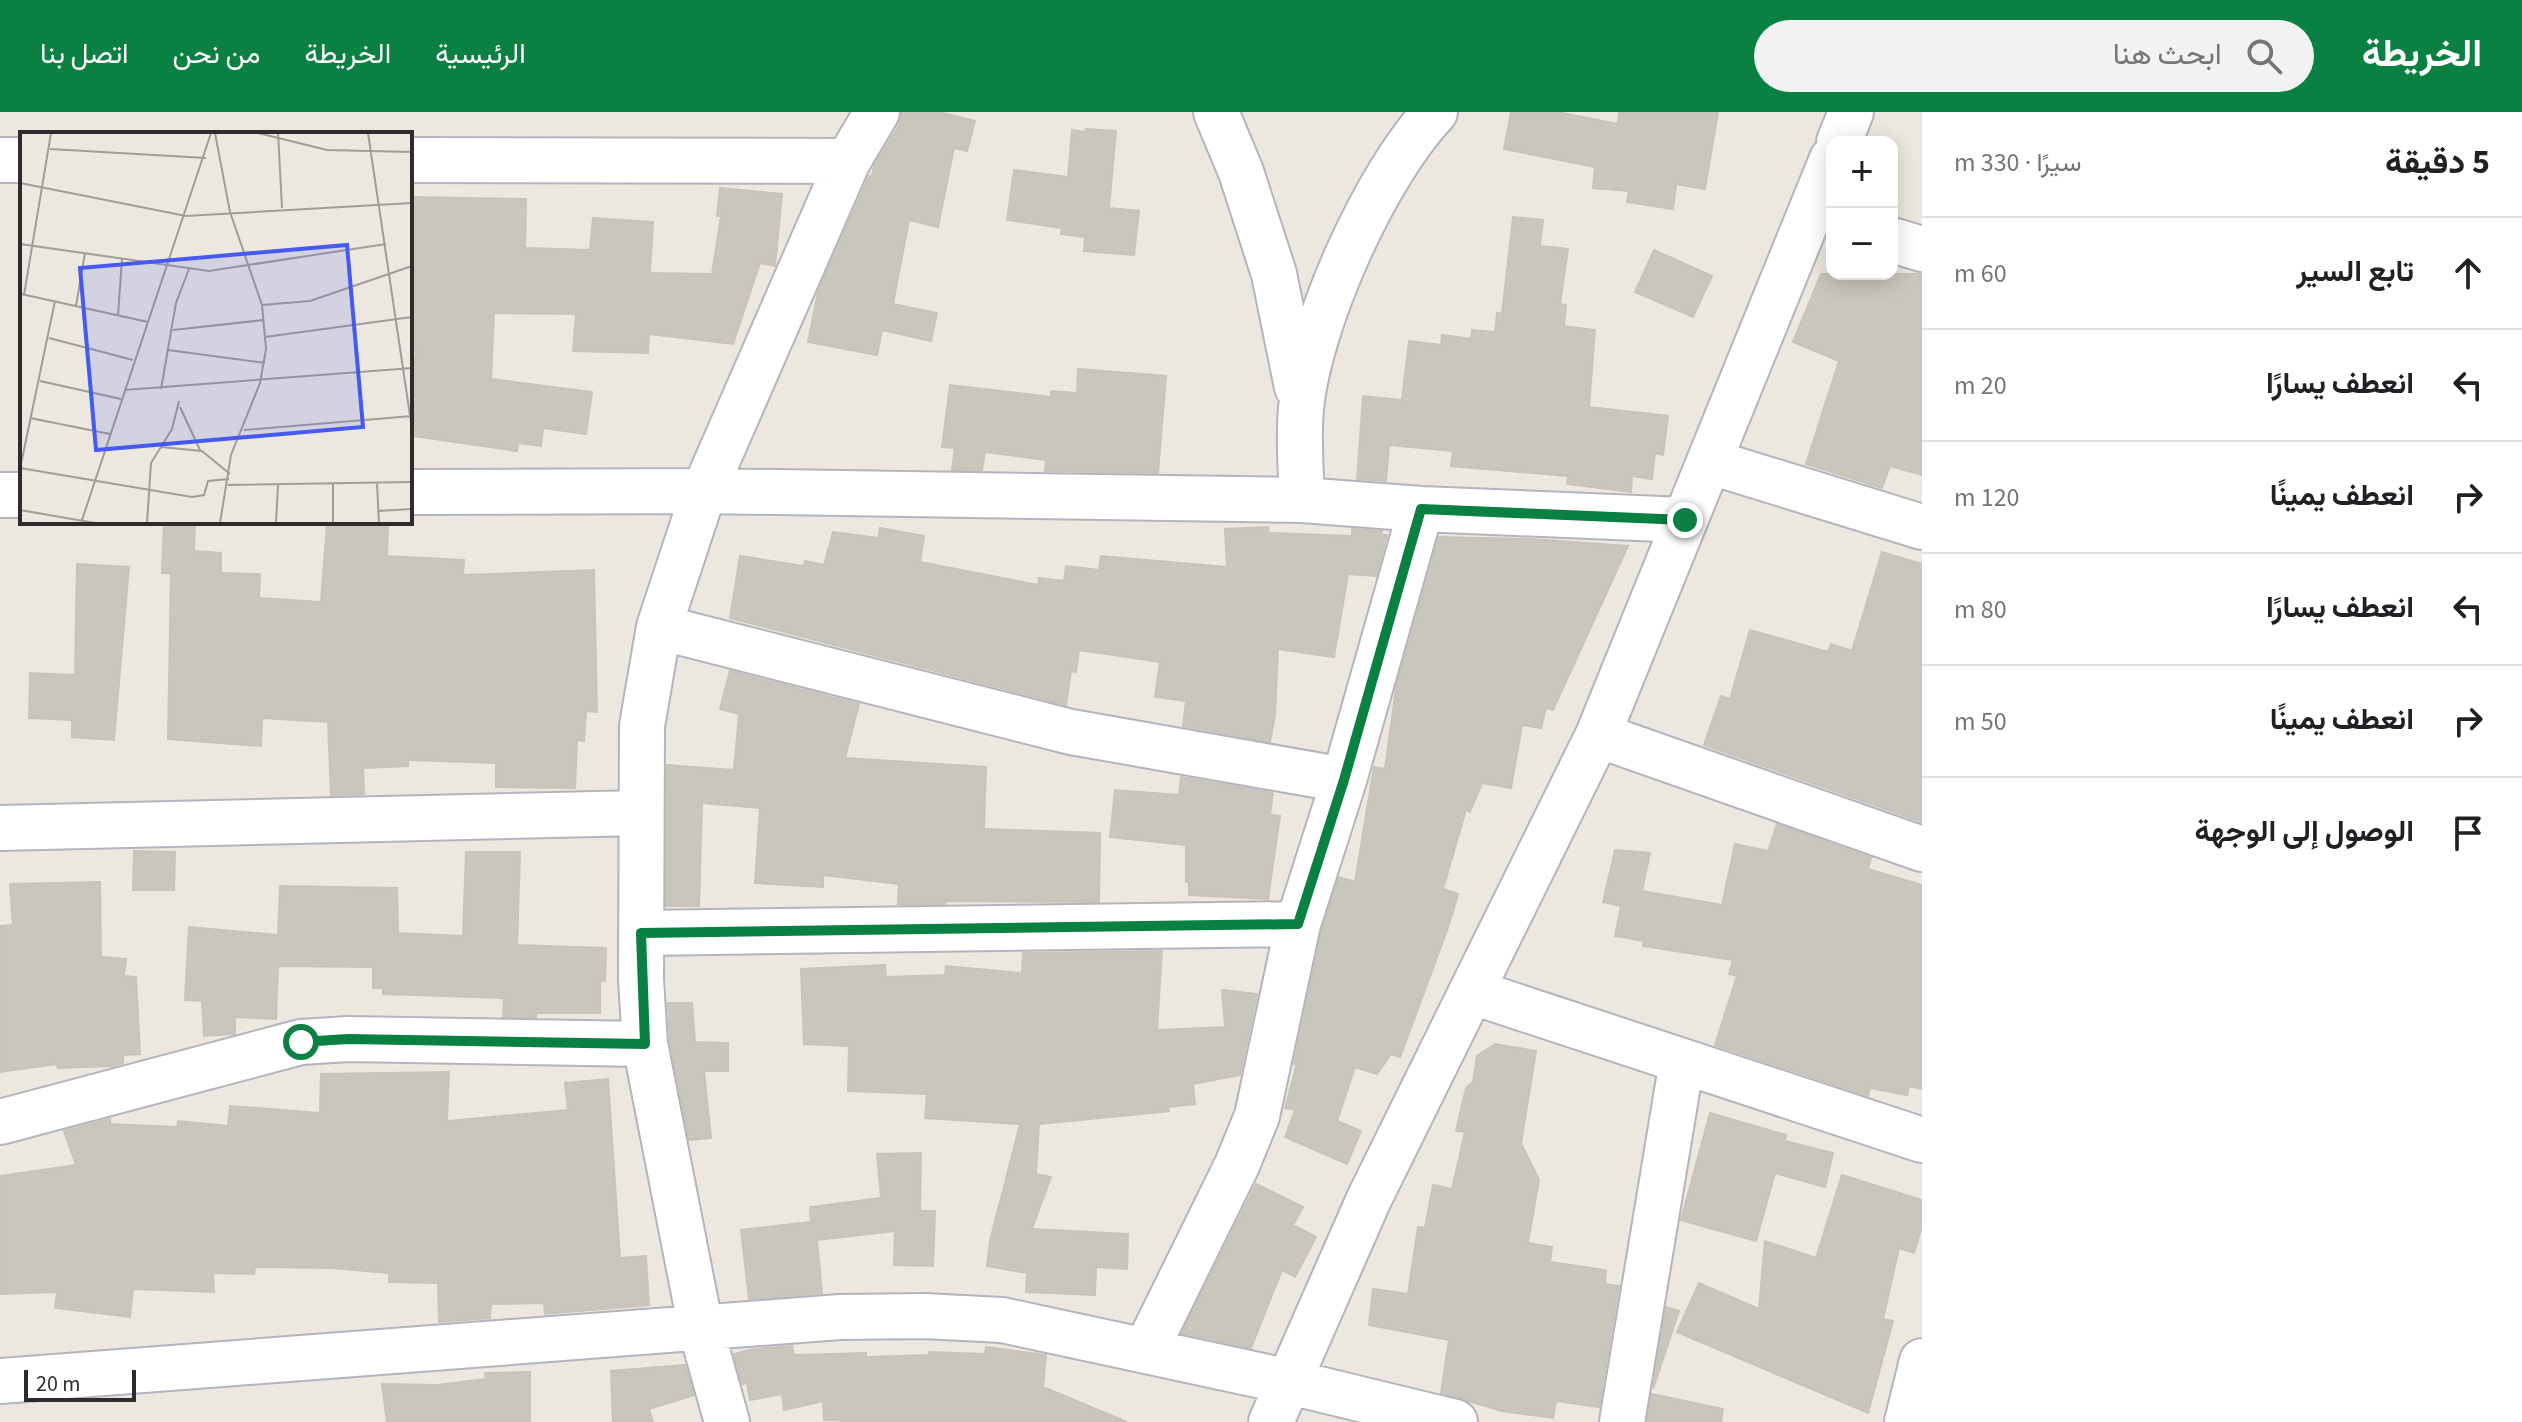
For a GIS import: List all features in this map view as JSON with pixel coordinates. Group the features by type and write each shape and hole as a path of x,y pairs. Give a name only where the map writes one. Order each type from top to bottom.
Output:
{"street":[{"path":"727,1422 701,1329 645,1044 641,933 642,726 659,627 704,491 848,161 877,112"},
{"path":"1216,112 1241,172 1274,274 1301,409 1302,500"},
{"path":"1301,409 1313,345 1368,213 1417,132 1435,112"},
{"path":"1841,136 1851,112"},
{"path":"412,160 848,161"},
{"path":"1271,1422 1369,1199 1598,735 1685,520 1821,219 1826,192"},
{"path":"1898,242 1922,249"},
{"path":"1711,462 1922,527"},
{"path":"412,492 704,491 1302,500 1421,509 1685,520"},
{"path":"1146,1350 1248,1141 1262,1092 1298,924 1344,780 1421,509"},
{"path":"659,627 1071,732 1344,780"},
{"path":"1598,735 1922,849"},
{"path":"0,828 640,813"},
{"path":"641,933 1298,924"},
{"path":"1473,992 1922,1140"},
{"path":"0,1122 301,1042 348,1039 645,1044"},
{"path":"1622,1422 1682,1061"},
{"path":"0,1381 840,1317 940,1317 1002,1320 1290,1382 1455,1422"},
{"path":"1907,1422 1922,1361"}],"building":[{"path":"902,112 939,112 975,121 967,151 954,148 938,227 909,220 893,304 937,313 931,341 882,330 877,355 808,342 818,292 869,176 872,176 874,166 899,125"},
{"path":"1511,112 1557,112 1618,124 1619,112 1718,112 1705,189 1676,184 1673,209 1627,202 1629,191 1593,188 1595,167 1504,149"},
{"path":"1086,129 1116,131 1109,208 1139,211 1134,255 1084,251 1085,237 1061,234 1062,228 1007,220 1014,170 1068,177 1072,130 1086,132"},
{"path":"720,188 782,194 775,266 760,263 733,344 649,334 648,353 573,351 576,314 494,313 491,379 592,392 586,434 543,428 541,446 518,443 517,451 413,436 412,392 416,350 412,350 412,197 526,199 525,248 590,250 593,218 653,222 650,273 712,274 721,216 717,216"},
{"path":"1513,217 1543,220 1540,246 1568,249 1560,304 1566,305 1564,326 1595,330 1589,407 1668,416 1663,455 1655,453 1652,479 1632,476 1631,492 1567,484 1568,476 1451,466 1453,451 1389,445 1386,481 1357,479 1363,396 1402,400 1409,341 1441,345 1442,335 1471,339 1472,330 1495,332 1497,313 1502,314"},
{"path":"1654,250 1712,276 1693,317 1635,292"},
{"path":"1821,274 1826,274 1826,280 1898,280 1898,274 1922,274 1922,475 1890,466 1882,488 1806,464 1839,361 1793,342"},
{"path":"1078,369 1166,376 1158,473 1045,471 1046,460 985,452 982,470 952,470 955,448 942,447 950,385 1051,397 1051,391 1077,393"},
{"path":"164,524 195,524 194,551 221,553 221,573 260,574 259,598 321,602 327,524 388,526 387,556 464,560 463,575 594,570 597,712 586,711 584,741 577,740 575,788 496,787 496,763 408,760 408,766 363,768 364,794 331,795 328,722 262,718 261,746 168,739 171,573 162,573"},
{"path":"1268,527 1269,533 1352,536 1352,529 1382,531 1381,535 1387,535 1376,576 1348,574 1334,657 1278,649 1275,715 1270,742 1183,726 1186,701 1155,697 1160,662 1079,650 1076,672 1071,671 1066,705 730,618 740,556 804,566 805,561 824,565 833,532 878,538 880,528 924,536 920,562 1038,585 1039,578 1064,581 1066,566 1099,570 1101,556 1227,567 1225,529"},
{"path":"1439,537 1628,546 1553,710 1546,708 1541,728 1522,725 1511,788 1482,783 1470,812 1466,810 1443,889 1458,894 1400,1057 1391,1054 1377,1074 1355,1067 1337,1121 1361,1131 1347,1164 1285,1137 1295,1110 1285,1108 1297,1063 1294,1064 1322,930 1339,877 1355,882 1374,767 1385,769 1396,688"},
{"path":"1882,552 1922,564 1922,822 1704,745 1721,696 1730,699 1750,630 1828,652 1831,644 1852,651"},
{"path":"77,564 129,567 114,740 72,737 72,720 29,718 30,673 75,675"},
{"path":"730,671 859,704 845,758 986,767 984,829 1100,833 1099,902 946,901 945,904 898,904 899,884 823,875 823,887 755,883 760,808 702,803 699,906 666,906 667,765 734,770 739,714 720,709"},
{"path":"1181,777 1273,793 1270,815 1280,816 1268,899 1189,895 1186,845 1110,837 1115,790 1179,795"},
{"path":"1777,824 1871,858 1868,869 1922,885 1922,1089 1909,1086 1907,1095 1870,1088 1868,1096 1715,1045 1737,976 1729,974 1733,960 1643,946 1644,941 1615,936 1621,906 1603,902 1615,850 1650,853 1642,891 1722,905 1735,844 1768,851"},
{"path":"134,851 175,852 174,890 133,890"},
{"path":"466,852 520,852 517,945 606,948 605,981 600,981 600,1013 536,1013 536,1017 503,1017 504,998 383,994 383,988 373,988 373,967 278,966 276,1019 235,1017 235,1034 204,1036 202,1001 185,1000 189,927 278,935 280,886 397,888 398,933 463,936"},
{"path":"100,882 101,957 126,959 124,976 136,977 140,1054 123,1055 123,1063 114,1066 58,1068 57,1064 0,1072 0,926 13,925 10,884"},
{"path":"1162,951 1157,1030 1225,1027 1222,990 1257,994 1240,1075 1193,1084 1195,1104 1168,1107 1169,1111 1039,1124 1036,1174 1051,1177 1032,1229 1128,1234 1127,1269 1096,1267 1095,1295 1026,1292 1027,1273 987,1266 990,1241 1020,1124 925,1118 927,1094 848,1091 849,1046 804,1044 801,969 885,965 886,977 945,975 946,966 1022,973 1023,953"},
{"path":"668,1003 692,1003 695,1042 728,1043 728,1071 704,1071 711,1138 689,1140 670,1041"},
{"path":"1495,1044 1536,1051 1521,1143 1539,1180 1528,1243 1552,1247 1550,1262 1606,1270 1605,1284 1619,1286 1599,1407 1556,1401 1553,1418 1502,1411 1441,1393 1449,1340 1369,1325 1373,1289 1408,1294 1418,1227 1425,1228 1433,1185 1452,1189 1465,1132 1456,1131 1466,1088 1473,1082 1477,1056"},
{"path":"449,1072 447,1121 568,1110 565,1083 608,1079 620,1258 646,1256 649,1305 545,1314 544,1303 491,1304 490,1318 439,1322 438,1283 389,1282 389,1273 331,1268 255,1267 254,1274 213,1273 214,1292 133,1289 130,1317 55,1308 57,1292 0,1294 0,1176 76,1165 64,1131 110,1119 110,1124 177,1127 178,1121 228,1126 230,1106 320,1113 321,1074"},
{"path":"1710,1113 1786,1135 1785,1141 1833,1153 1825,1187 1775,1173 1756,1241 1681,1220"},
{"path":"921,1153 920,1211 935,1211 933,1266 894,1265 895,1231 817,1240 822,1293 749,1299 741,1230 811,1222 810,1207 881,1198 877,1154"},
{"path":"1842,1175 1922,1200 1922,1226 1914,1253 1899,1248 1883,1319 1893,1321 1868,1413 1677,1332 1699,1283 1759,1309 1765,1241 1816,1258"},
{"path":"1256,1184 1303,1207 1293,1225 1316,1237 1295,1277 1282,1270 1251,1348 1182,1333"},
{"path":"1666,1307 1679,1311 1653,1389"},
{"path":"792,1346 794,1355 985,1354 986,1347 1046,1355 1043,1387 1127,1422 840,1422 824,1420 823,1401 784,1410 782,1394 750,1400 747,1383 742,1384 734,1354"},
{"path":"685,1365 694,1395 649,1409 653,1422 613,1422 611,1371"},
{"path":"530,1372 530,1422 387,1422 382,1384 437,1385 486,1379 485,1373"},
{"path":"1652,1394 1723,1409 1721,1422 1647,1422"}],"route":[{"path":"301,1042 348,1039 645,1044 641,933 1298,924 1344,780 1421,509 1685,520"}]}
